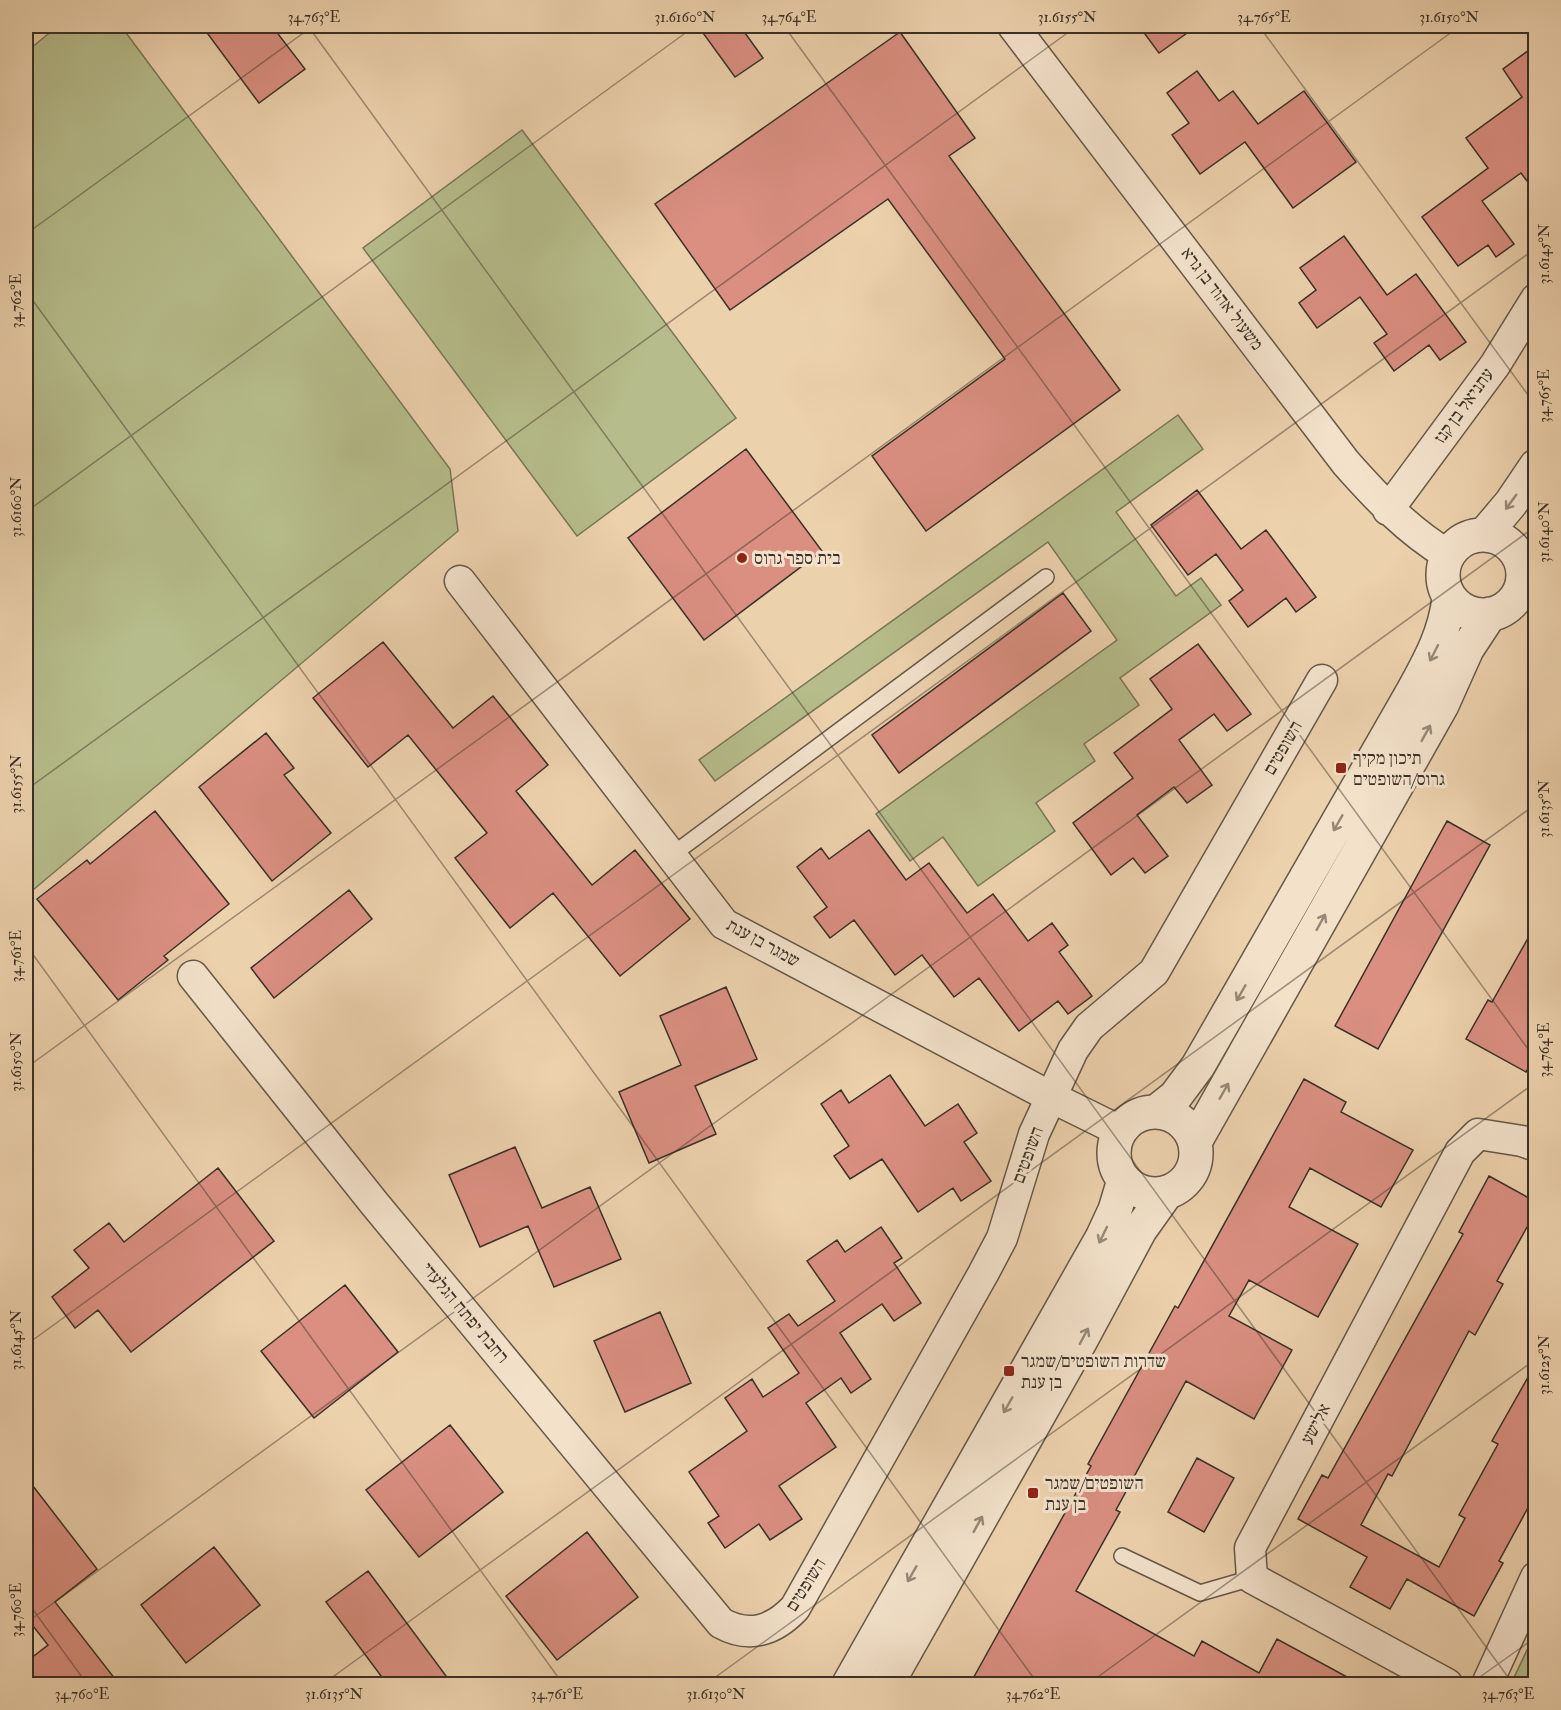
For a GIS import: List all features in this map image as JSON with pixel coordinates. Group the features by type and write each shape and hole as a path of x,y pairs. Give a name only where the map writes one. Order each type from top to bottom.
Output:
{"street":[{"name":"משעול אהוד בן גרא","path":"1018,27 1346,463 1388,510 1417,536 1448,555"},
{"name":"עתניאל בן קנז","path":"1388,510 1495,365 1536,299"},
{"path":"1484,535 1511,503 1536,466"},
{"path":"1156,1112 1175,1096 1198,1066 1437,647 1447,621 1449,598 1443,577 1448,555 1464,540 1484,535 1505,542 1513,549 1529,556 1516,598 1509,605 1490,614 1472,614 1455,605 1449,598"},
{"name":"שמגר בן ענת","path":"460,581 724,924 1051,1097 1120,1131"},
{"path":"1195,1142 1442,705 1467,649 1490,614"},
{"name":"השופטים","path":"750,1633 781,1622 795,1608 1002,1238 1022,1168 1072,1050 1089,1028 1154,972 1322,680"},
{"name":"רחבת יפתח הגלעדי","path":"193,976 374,1203 721,1623 734,1630 750,1633"},
{"path":"887,1684 1081,1341 1140,1230 1167,1192 1188,1178 1196,1154 1195,1142 1189,1130 1180,1120 1169,1114 1156,1112 1142,1114 1129,1121 1120,1131 1116,1141 1114,1161 1124,1180 1139,1191 1167,1192"},
{"name":"אלישע","path":"1252,1578 1250,1548 1460,1152 1478,1134 1522,1141 1536,1146"},
{"path":"849,1684 1102,1238 1115,1210 1124,1180"},
{"path":"1487,1684 1536,1577"},
{"path":"1252,1578 1447,1684"}],"lane":[{"path":"672,855 1046,578"},
{"path":"1122,1556 1200,1593 1252,1578"}],"green space":[{"path":"58,26 121,26 450,469 458,531 26,896 26,52"},
{"path":"522,130 736,418 577,536 363,248"},
{"path":"1178,415 1203,449 1116,512 1176,596 1201,578 1221,605 1120,678 1139,705 1084,744 1095,761 1036,803 1055,831 978,886 943,837 910,861 876,814 1117,640 1048,542 715,781 699,760"},
{"path":"1535,1633 1535,1684 1511,1684"}],"building":[{"path":"202,26 272,26 305,69 259,103"},
{"path":"698,26 740,26 763,58 735,77"},
{"path":"1139,26 1197,26 1159,53"},
{"path":"900,32 975,138 949,156 1120,390 926,531 872,456 1005,359 888,199 730,310 655,204"},
{"path":"1536,45 1536,193 1521,173 1482,201 1514,244 1496,257 1488,245 1458,266 1422,217 1488,168 1466,138 1522,97 1503,69"},
{"path":"1197,71 1219,101 1233,91 1258,124 1304,91 1356,162 1293,208 1245,142 1200,174 1172,135 1189,123 1167,93"},
{"path":"1344,236 1387,295 1416,274 1466,342 1440,360 1429,345 1394,371 1374,343 1387,334 1360,297 1317,328 1299,303 1316,290 1300,268"},
{"path":"746,449 822,551 704,640 628,538"},
{"path":"1197,490 1241,549 1266,530 1316,597 1296,612 1286,598 1248,627 1229,601 1243,590 1216,554 1188,575 1151,525"},
{"path":"1063,593 1091,631 899,773 872,735"},
{"path":"383,642 453,728 493,696 548,765 516,791 592,885 635,850 690,919 620,976 553,893 510,928 455,858 487,833 408,735 368,767 313,698"},
{"path":"1198,644 1251,714 1227,731 1214,714 1179,740 1212,785 1187,803 1174,787 1137,815 1168,856 1145,873 1133,858 1111,875 1073,823 1133,778 1114,753 1172,709 1150,679"},
{"path":"266,733 294,768 284,775 331,833 272,881 199,787"},
{"path":"155,811 229,904 164,956 168,960 118,1000 37,899 87,860 90,864"},
{"path":"1447,821 1490,845 1378,1049 1335,1026"},
{"path":"869,830 906,880 929,863 967,913 993,894 1028,941 1052,923 1068,945 1059,952 1092,996 1068,1014 1058,1001 1019,1031 979,978 954,997 922,955 895,975 854,920 830,938 814,917 827,907 797,867 821,848 829,859"},
{"path":"349,890 372,919 274,998 251,968"},
{"path":"1536,924 1536,1055 1526,1072 1466,1039 1488,1000 1492,1002"},
{"path":"726,987 757,1059 695,1086 716,1134 649,1163 619,1092 681,1065 660,1016"},
{"path":"890,1075 925,1126 958,1104 977,1133 964,1142 991,1181 961,1201 953,1188 918,1212 882,1159 850,1179 834,1156 849,1146 821,1104 841,1090 849,1103"},
{"path":"1304,1079 1346,1102 1341,1112 1413,1150 1381,1207 1310,1168 1289,1207 1358,1244 1318,1317 1249,1280 1229,1316 1292,1350 1254,1419 1186,1381 1116,1510 1120,1512 1076,1591 1194,1656 1202,1641 1259,1673 1277,1639 1360,1684 970,1684 1091,1466 1088,1464 1175,1306 1178,1308"},
{"path":"515,1147 542,1208 590,1187 621,1259 554,1287 528,1226 480,1247 449,1175"},
{"path":"218,1168 274,1241 131,1352 98,1310 75,1328 52,1297 89,1268 74,1250 109,1223 124,1242"},
{"path":"1489,1176 1536,1202 1536,1211 1497,1281 1503,1284 1475,1335 1469,1331 1392,1476 1388,1474 1361,1525 1439,1567 1465,1518 1459,1515 1498,1444 1492,1441 1536,1363 1536,1493 1499,1561 1503,1563 1474,1616 1407,1579 1390,1609 1350,1587 1367,1557 1298,1519 1322,1475 1328,1478 1463,1234 1459,1232"},
{"path":"881,1227 902,1258 894,1263 921,1303 894,1321 882,1304 840,1333 871,1379 851,1393 841,1378 806,1403 836,1447 779,1486 802,1519 770,1540 759,1524 725,1548 708,1523 719,1516 689,1472 747,1431 725,1398 752,1379 763,1397 799,1373 768,1328 789,1314 798,1326 835,1301 807,1261 837,1240 845,1252"},
{"path":"345,1285 398,1352 314,1418 261,1351"},
{"path":"660,1312 691,1383 625,1412 594,1341"},
{"path":"450,1425 503,1492 419,1557 366,1490"},
{"path":"1197,1458 1234,1478 1204,1532 1168,1512"},
{"path":"26,1477 97,1569 55,1602 119,1684 26,1684 26,1662 48,1645 26,1617"},
{"path":"587,1532 638,1597 557,1660 506,1596"},
{"path":"214,1547 260,1605 186,1663 141,1605"},
{"path":"368,1571 452,1684 387,1684 326,1602"}],"place":[{"name":"בית ספר גרוס","path":"742,558"},
{"name":"תיכון מקיף גרוס/השופטים","path":"1341,768"},
{"name":"שדרות השופטים/שמגר בן ענת","path":"1009,1371"},
{"name":"השופטים/שמגר בן ענת","path":"1033,1493"}]}
